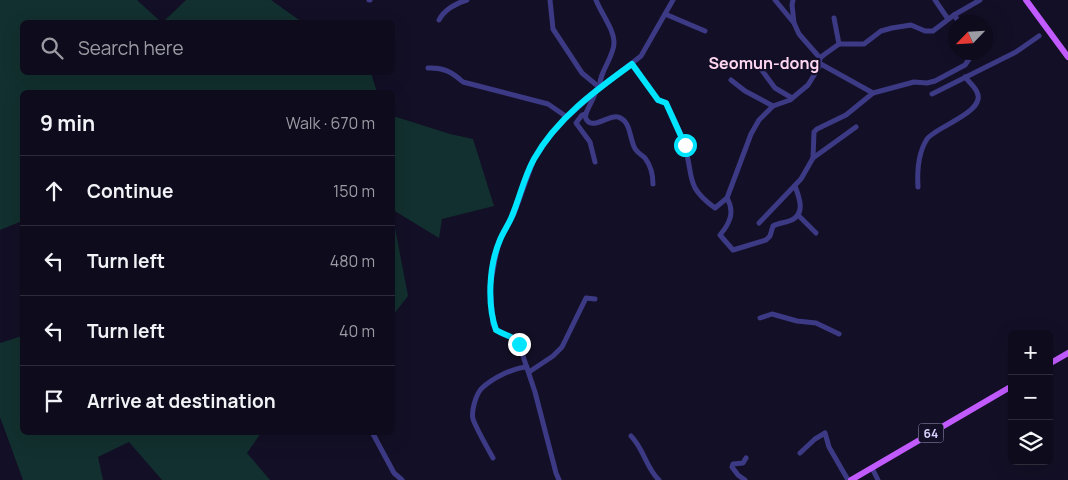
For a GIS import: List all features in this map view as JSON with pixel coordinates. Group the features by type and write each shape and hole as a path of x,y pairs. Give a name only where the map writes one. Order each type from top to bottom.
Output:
{"main road":[{"path":"1026,0 1068,57"},
{"path":"1053,362 1068,353"},
{"name":"64","path":"850,480 1008,388"}],"street":[{"path":"439,20 447,10 466,0"},
{"path":"550,0 553,28 582,73 598,89"},
{"path":"595,162 590,142 576,123 585,114 594,99 605,67 614,49 614,41 596,0"},
{"path":"559,480 528,369 519,344 516,338 496,330 492,311 491,276 500,240 514,214 534,159 550,136 567,117 598,89 632,64 646,49 673,0"},
{"path":"775,0 820,60 873,92"},
{"path":"794,0 792,5 794,23"},
{"path":"632,64 658,100 666,103 685,145 693,186 715,208 727,198 754,128 773,106 792,98 813,79 820,60 839,44 864,44 881,31 892,28 911,25 925,31 933,31 948,19 935,0"},
{"path":"955,15 969,3 980,0"},
{"path":"665,14 704,31"},
{"path":"834,18 839,44"},
{"path":"932,94 1016,52 1039,36"},
{"path":"813,158 814,132 846,114 873,92 914,82 935,81 965,65 968,60"},
{"path":"755,61 775,88 792,98"},
{"path":"428,68 440,68 454,74 463,82 548,104 567,117"},
{"path":"918,187 917,171 921,153 928,139 956,121 978,101 978,93 965,77"},
{"path":"731,80 745,91 773,106"},
{"path":"585,114 585,118 593,123 616,116 623,119 629,128 635,149 645,158 651,170 653,184"},
{"path":"760,223 795,186 813,158 856,127"},
{"path":"727,198 731,205 732,213 726,228 720,235 733,250 766,240 770,236 773,226 794,219 798,215 801,208 795,186"},
{"path":"798,215 816,233"},
{"path":"493,458 473,419 477,395 481,389 499,377 519,368 528,369 553,356 562,347 586,298 595,299"},
{"path":"760,318 772,314 797,321 816,323 839,334"},
{"path":"800,453 815,439 825,433 829,447 850,480"},
{"path":"374,435 394,473 402,480"},
{"path":"632,436 639,444 649,467 659,480"},
{"path":"745,480 732,467 733,464 743,463 746,458"},
{"path":"872,468 878,480"}],"green space":[{"path":"0,0 137,0 159,20 20,20 20,75 372,75 376,90 20,90 20,222 0,230"},
{"path":"186,0 271,0 299,20 165,20"},
{"path":"395,117 450,134 473,139 494,206 442,219 439,238 395,211"},
{"path":"395,228 408,296 395,312"},
{"path":"20,337 20,435 260,435 247,453 270,480 162,480 129,442 98,457 103,480 23,480 0,417 0,343"}],"district":[{"name":"Seomun-dong","path":"764,63"}],"route":[{"path":"519,344 516,338 496,330 492,311 491,276 500,240 514,214 527,174 534,159 550,136 583,102 632,64 658,100 666,103 685,145"}]}
